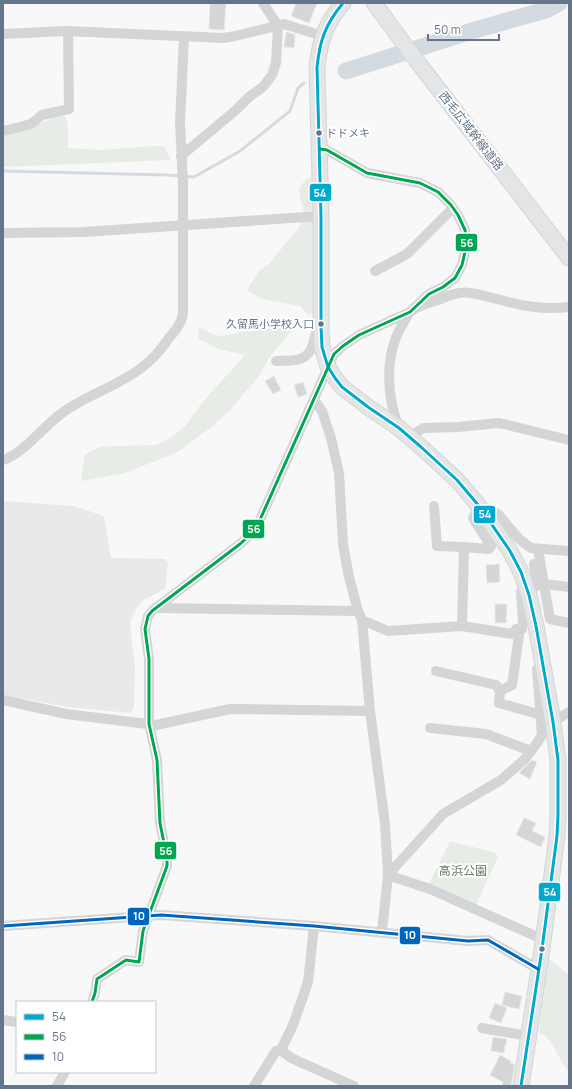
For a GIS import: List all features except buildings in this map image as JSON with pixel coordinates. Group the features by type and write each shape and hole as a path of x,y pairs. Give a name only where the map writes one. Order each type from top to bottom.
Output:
{"main road":[{"path":"343,3 333,15 323,36 319,48 317,67 320,149 321,327 322,347 328,367 335,378 352,396 404,432 457,480 483,512 510,551 521,572 536,626 543,662 547,718 558,760 557,836 521,1086"},
{"name":"西毛広域幹線道路","path":"374,3 416,60 569,258"}],"street":[{"path":"181,156 268,82 276,63 278,26 262,3"},
{"path":"3,34 68,31 217,38 236,36 284,24 323,36"},
{"path":"3,131 31,124 42,115 69,109 68,31"},
{"path":"3,460 13,455 57,417 71,407 140,369 164,346 179,326 183,314 183,183 180,122 184,37"},
{"path":"320,149 327,150 367,173 420,183 438,192 458,215 465,230 467,243 462,265 455,278 443,287 429,294 410,312 395,340 390,369 390,393 393,413 404,432 423,428 458,427 499,423 569,440"},
{"path":"375,271 407,254 453,208"},
{"path":"3,233 82,232 321,216"},
{"path":"92,1001 95,993 96,979 126,960 139,962 143,931 167,866 167,858 160,823 157,760 150,724 149,659 145,629 148,616 240,544 254,530 264,514 334,354 343,346 360,335 454,294 470,293 520,305 551,309 569,307"},
{"path":"276,361 301,359 307,356 313,345 316,330 321,327"},
{"path":"314,400 322,411 331,438 339,473 344,544 349,577 360,616 370,711 385,824 388,875 382,932"},
{"path":"434,506 437,546 489,549 491,546 473,518 483,512 494,512 498,514 519,539 535,548 569,552"},
{"path":"462,626 464,547"},
{"path":"535,548 544,584 550,619 569,623"},
{"path":"516,628 522,629 524,622 521,592 526,587 537,586 535,548"},
{"path":"544,584 569,587"},
{"path":"157,608 360,616 388,630 462,626 519,634 512,685 500,691"},
{"path":"436,671 496,685 500,691 499,703 547,718 569,712"},
{"path":"3,700 66,714 156,725 230,709 370,711"},
{"path":"388,875 443,814 501,780 524,760 542,735 547,718"},
{"path":"430,728 486,734 531,751"},
{"path":"388,875 430,888 542,939"},
{"path":"3,926 150,915 314,926 468,941 488,940 538,969"},
{"path":"254,1086 276,1051 281,1050 308,982 314,926"},
{"path":"3,1020 16,1022"},
{"path":"482,1028 528,1036"},
{"path":"281,1050 291,1058 354,1086"},
{"path":"57,1086 64,1073"}],"shaded area":[{"path":"3,501 74,506 104,516 111,558 165,559 168,563 165,589 142,601 132,616 130,625 135,668 134,708 130,713 69,707 3,695"}],"green space":[{"path":"57,116 65,116 68,124 68,148 102,150 164,146 171,160 3,167 3,133 32,127"},
{"path":"312,176 316,313 307,314 300,306 262,299 247,290 258,272 269,264 300,226 304,213 299,188 306,179"},
{"path":"291,325 291,331 269,358 258,377 232,408 214,425 178,452 125,473 81,481 85,454 100,447 157,445 173,436 186,425 201,404 245,355 218,349 199,339 198,327 217,336 234,334 269,326"},
{"name":"高浜公園","path":"450,841 496,853 498,857 475,907 428,886"},
{"path":"548,958 569,975 569,1072 552,1045 544,1035 539,1032"}],"waterway":[{"path":"346,71 475,30 546,10 559,3"},
{"path":"3,171 194,177 240,151 290,111 298,88 304,83"}],"transit line":[{"name":"54","path":"343,3 332,18 324,33 317,67 321,216 322,347 328,367 342,387 399,428 457,480 479,506 510,551 521,572 529,595 553,722 558,760 557,836 542,949 521,1086"},
{"name":"56","path":"92,1001 97,979 126,960 139,962 143,931 167,866 167,858 160,823 157,760 149,724 149,659 145,629 148,616 152,611 240,544 249,536 259,522 334,354 359,335 410,312 429,294 443,287 455,278 462,265 467,243 465,230 458,215 451,205 438,192 420,183 367,173 327,150 320,149"},
{"name":"10","path":"3,926 161,915 314,926 468,941 488,940 538,969"}],"place":[{"name":"ドドメキ","path":"319,133"},
{"name":"久留馬小学校入口","path":"321,324"}]}
